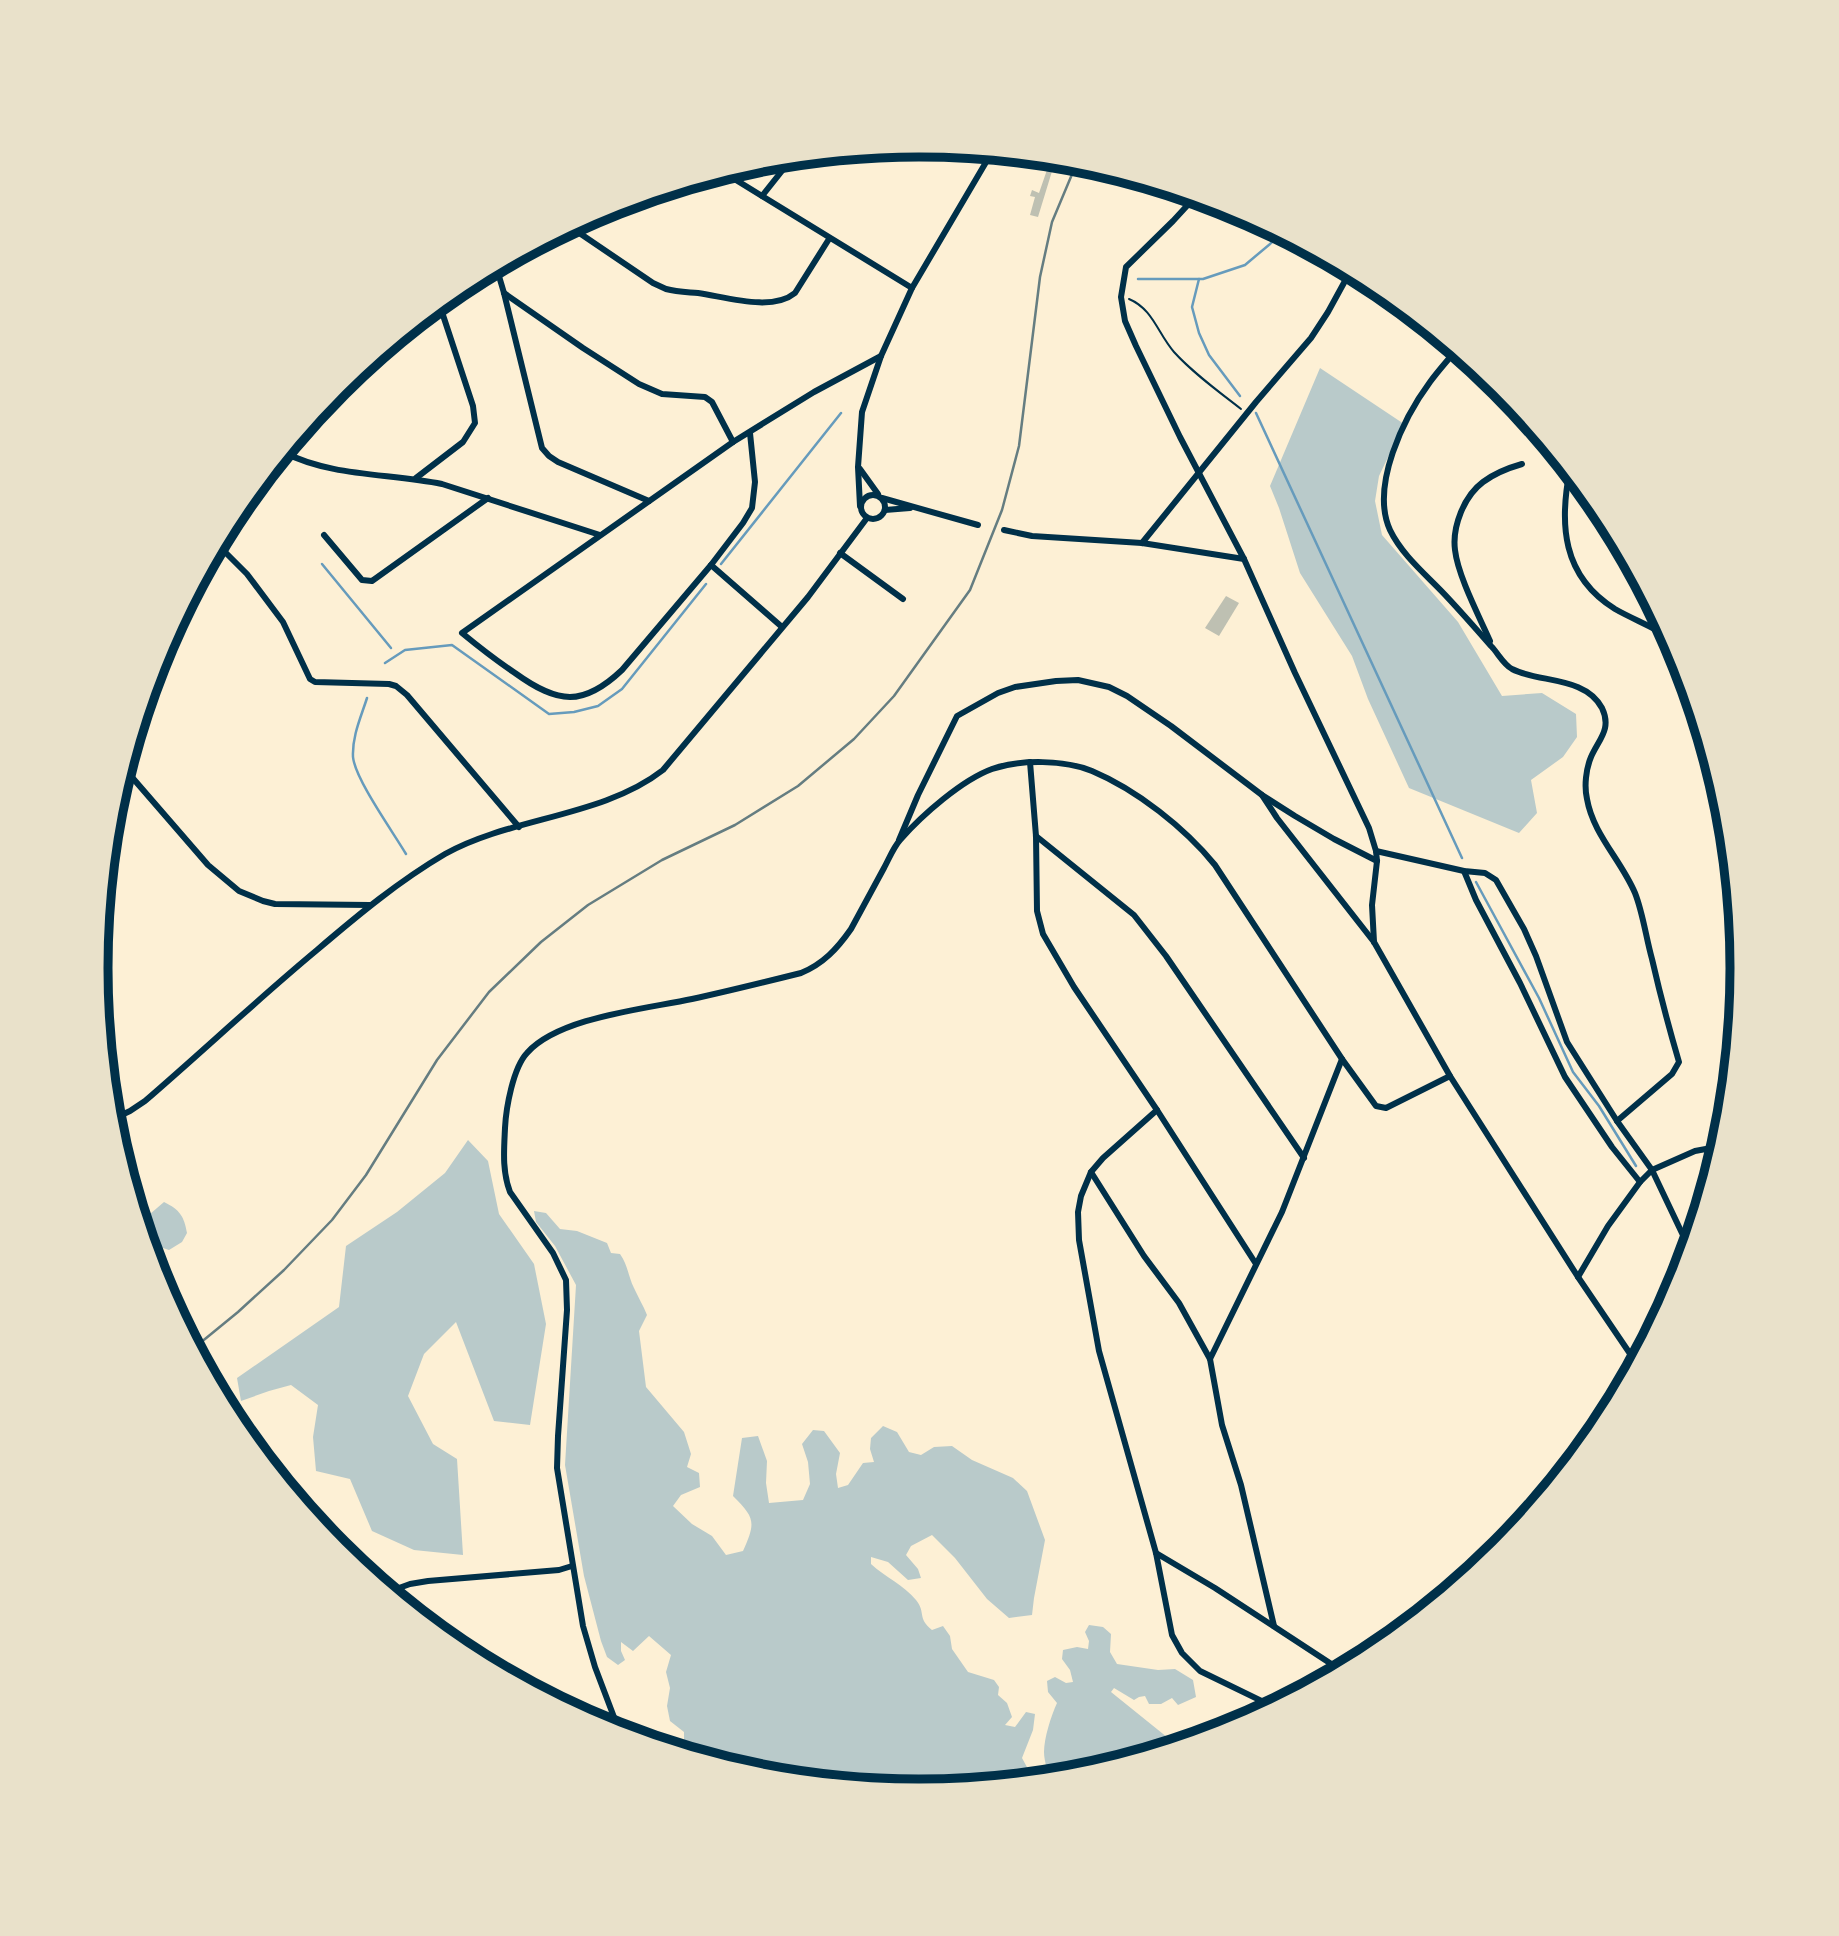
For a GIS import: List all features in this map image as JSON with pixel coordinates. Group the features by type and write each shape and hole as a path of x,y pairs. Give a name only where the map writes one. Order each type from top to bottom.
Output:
{"street":[{"path":"858,467 886,506 880,517 867,518 860,506 858,467 862,412 881,356 912,288 987,160"},
{"path":"762,197 784,169"},
{"path":"734,179 912,288"},
{"path":"1189,203 1126,267 1121,297 1125,321 1244,559 1369,828 1377,861 1372,905 1374,942"},
{"path":"579,233 666,289 754,302 789,298 830,239"},
{"path":"499,275 542,448 558,462 649,501"},
{"path":"1142,543 1246,413 1311,338 1346,279"},
{"path":"505,293 583,348 650,390 662,394 701,396 710,400 733,442"},
{"path":"416,478 463,442 475,423 473,406 442,313"},
{"path":"750,433 755,482 752,508 711,565 609,683 584,696 567,698 549,694 531,685 462,633 733,442 814,392 881,356"},
{"path":"1451,356 1430,382 1410,414 1388,470 1384,511 1390,530 1416,566 1492,646 1509,668 1566,683 1589,693 1600,704 1606,729 1590,759 1586,796 1604,840 1636,897 1679,1062 1672,1074 1617,1121"},
{"path":"291,455 333,469 416,478 442,484 600,535"},
{"path":"1492,646 1458,565 1454,548 1456,531 1460,516 1475,489 1502,471 1522,464"},
{"path":"1568,481 1564,531 1575,566 1603,601 1657,632"},
{"path":"860,506 867,496 881,497 978,525"},
{"path":"324,536 362,580 372,581 488,498"},
{"path":"885,510 915,508"},
{"path":"122,1114 145,1101 246,1009 370,905 452,850 614,797 649,781 663,770 808,597 867,518"},
{"path":"1004,530 1032,536 1142,543 1244,559"},
{"path":"224,551 247,574 283,622 310,679 315,682 396,685 519,827"},
{"path":"840,553 903,599"},
{"path":"711,565 782,627"},
{"path":"615,1719 583,1626 557,1468 567,1310 565,1280 553,1253 510,1192 506,1182 505,1114 520,1062 526,1053 545,1039 582,1021 707,996 801,973 835,951 851,929 898,842 957,716 998,693 1015,687 1056,681 1090,682 1109,687 1171,726 1262,795 1334,839 1377,861"},
{"path":"898,842 961,785 995,768 1030,762 1060,764 1092,771 1147,804 1193,841 1215,865 1342,1059 1376,1106 1386,1108 1450,1076"},
{"path":"1030,762 1036,836 1037,911 1043,934 1074,987 1256,1264"},
{"path":"132,777 208,865 239,891 275,905 370,905"},
{"path":"1262,795 1374,942 1450,1076 1632,1356"},
{"path":"1036,836 1122,904 1143,924 1304,1158"},
{"path":"1376,850 1493,877 1524,929 1567,1042 1652,1170 1684,1237"},
{"path":"1464,872 1565,1077 1612,1147 1640,1182"},
{"path":"1210,1359 1282,1212 1342,1059"},
{"path":"1157,1110 1103,1158 1091,1172 1081,1196 1078,1212 1079,1240 1088,1300 1099,1351 1156,1553 1169,1624 1176,1644 1200,1671 1264,1702"},
{"path":"1578,1277 1608,1226 1652,1170 1695,1151 1710,1148"},
{"path":"1091,1172 1144,1256 1179,1303 1210,1359 1222,1425 1241,1485 1273,1626"},
{"path":"1156,1553 1333,1665"},
{"path":"398,1588 428,1581 559,1570 572,1566"}],"path":[{"path":"1121,297 1143,308 1176,354 1246,413"}],"shaded area":[{"path":"1320,368 1404,424 1379,476 1375,501 1382,535 1458,622 1502,696 1542,693 1576,714 1577,737 1563,757 1531,780 1537,813 1519,833 1409,788 1368,699 1352,656 1300,573 1270,486"},
{"path":"468,1140 488,1161 499,1214 534,1264 546,1324 530,1425 494,1421 456,1322 424,1354 408,1396 433,1444 457,1459 463,1555 414,1550 372,1531 350,1479 316,1471 313,1437 318,1405 291,1385 241,1401 237,1378 339,1307 346,1246 397,1212 445,1173"},
{"path":"164,1202 174,1208 180,1214 187,1233 182,1242 169,1250 158,1246 148,1216"},
{"path":"534,1211 546,1213 560,1229 577,1231 607,1243 611,1253 620,1254 623,1258 647,1315 639,1331 646,1387 684,1432 691,1454 687,1467 699,1473 700,1487 681,1495 673,1506 692,1524 712,1536 726,1555 743,1551 751,1527 749,1515 733,1496 742,1438 758,1436 767,1461 769,1503 803,1500 810,1484 808,1462 802,1444 813,1430 824,1431 840,1453 836,1474 838,1488 848,1485 863,1463 874,1462 870,1449 871,1438 883,1426 897,1432 909,1452 921,1455 934,1447 952,1446 972,1460 1013,1478 1027,1491 1045,1540 1032,1615 1009,1618 987,1599 955,1558 932,1535 911,1546 906,1555 918,1569 921,1578 908,1580 888,1562 871,1557 871,1564 911,1595 919,1604 925,1622 932,1630 943,1626 950,1636 952,1649 968,1672 994,1680 999,1687 998,1695 1007,1703 1012,1717 1005,1725 1015,1727 1026,1712 1035,1714 1033,1730 1022,1758 1029,1771 920,1779 866,1777 761,1763 684,1743 684,1732 670,1721 667,1706 670,1688 666,1672 671,1655 649,1636 633,1651 621,1642 625,1660 618,1665 607,1657 601,1641 584,1576 565,1465 576,1285 555,1246 536,1222"},
{"path":"1089,1625 1103,1627 1111,1634 1110,1652 1117,1664 1158,1670 1175,1669 1193,1680 1196,1697 1178,1705 1172,1698 1161,1704 1149,1704 1145,1696 1134,1700 1114,1688 1111,1692 1169,1739 1129,1751 1046,1768 1045,1740 1057,1703 1048,1692 1047,1681 1055,1677 1066,1683 1073,1682 1070,1670 1062,1659 1063,1650 1077,1647 1088,1649 1089,1641 1085,1632"}],"building":[{"path":"1048,168 1053,169 1038,217 1030,215 1035,197 1030,196 1032,190 1039,193"},
{"path":"1226,596 1239,603 1219,636 1205,628"}],"waterway":[{"path":"1138,279 1203,279 1245,265 1275,240"},
{"path":"1199,279 1192,307 1199,333 1209,355 1240,396"},
{"path":"721,564 841,413"},
{"path":"1256,413 1462,858"},
{"path":"322,564 391,648"},
{"path":"385,663 405,650 452,645 549,714 574,712 598,706 622,689 706,584"},
{"path":"367,698 354,742 355,767 367,792 406,854"},
{"path":"1476,882 1539,998 1573,1072 1599,1106 1636,1166"}],"railway":[{"path":"201,1343 284,1270 332,1220 366,1175 437,1060 489,992 541,942 588,905 662,860 735,825 798,786 854,739 894,696 970,590 1002,510 1019,446 1040,277 1052,222 1073,172"}]}
